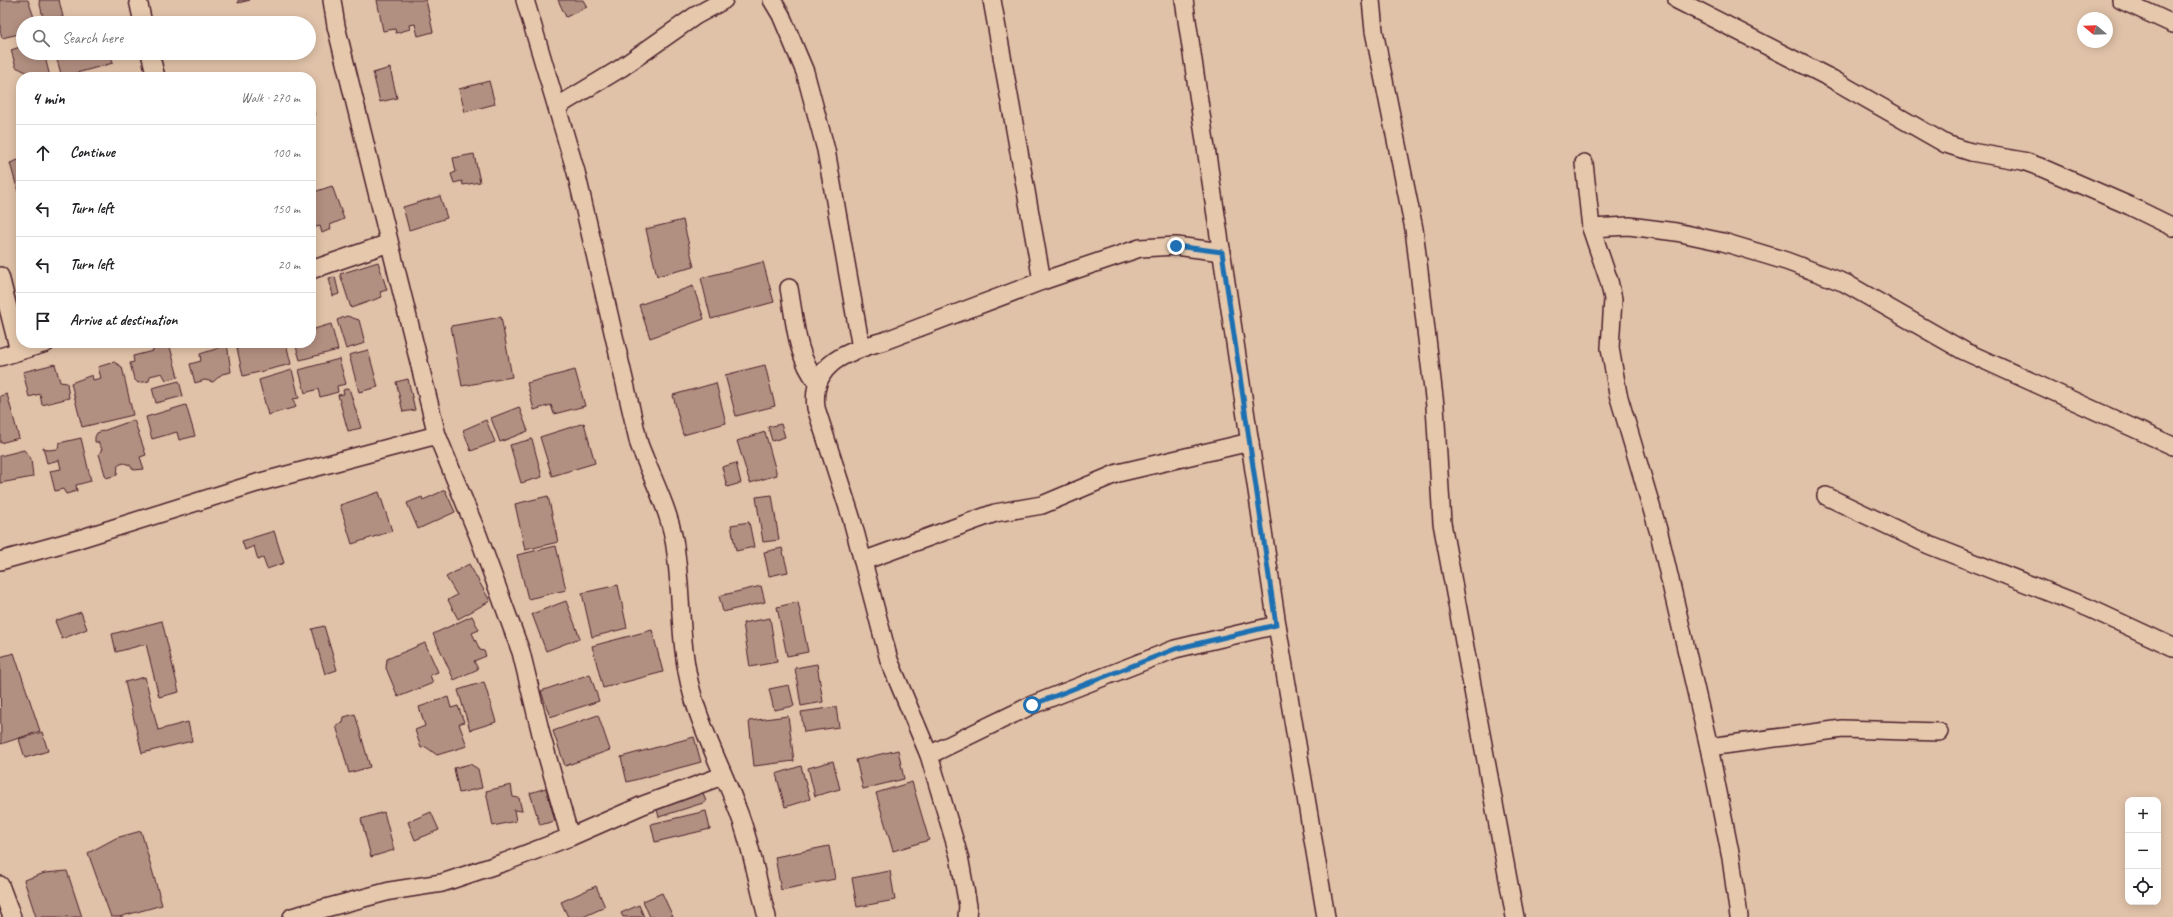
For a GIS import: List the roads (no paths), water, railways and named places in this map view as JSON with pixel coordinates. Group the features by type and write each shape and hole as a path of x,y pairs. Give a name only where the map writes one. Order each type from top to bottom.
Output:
{"street":[{"path":"138,0 141,16"},
{"path":"332,0 336,26 437,435 478,535 521,652 570,837"},
{"path":"525,0 558,106 576,172 639,444 652,479 663,502 674,539 682,644 692,694 722,776 736,804 766,917"},
{"path":"558,106 621,68 695,16 724,0"},
{"path":"772,0 781,15 805,72 826,150 860,348"},
{"path":"992,0 1042,281"},
{"path":"1184,0 1276,625 1326,917"},
{"path":"1371,0 1374,31 1415,237 1435,406 1442,523 1515,917"},
{"path":"1677,0 1832,79 1946,144 1971,152 2023,161 2040,167 2130,206 2173,227"},
{"path":"2121,0 2173,24"},
{"path":"152,60 155,72"},
{"path":"1584,163 1591,228 1609,281 1613,299 1610,348 1618,394 1659,533 1709,747 1731,858 1739,917"},
{"path":"1591,228 1629,226 1676,232 1723,242 1786,261 1845,283 1964,351 2173,446"},
{"path":"316,268 389,243"},
{"path":"967,917 968,906 959,856 929,755 895,678 863,561 816,408 814,396 817,382 825,369 833,361 860,348 884,341 1042,281 1140,248 1176,246 1222,252"},
{"path":"0,276 16,339"},
{"path":"789,288 803,359 809,372 817,382"},
{"path":"0,357 29,348"},
{"path":"0,561 79,539 257,483 437,435"},
{"path":"863,561 994,513 1042,505 1118,473 1250,442"},
{"path":"1826,496 1929,545 2089,608 2173,647"},
{"path":"929,755 1032,705 1175,649 1276,625"},
{"path":"1709,747 1842,729 1939,732"},
{"path":"292,917 390,891 442,883 505,862 570,837 642,804 722,776"},
{"path":"0,885 12,917"}]}
